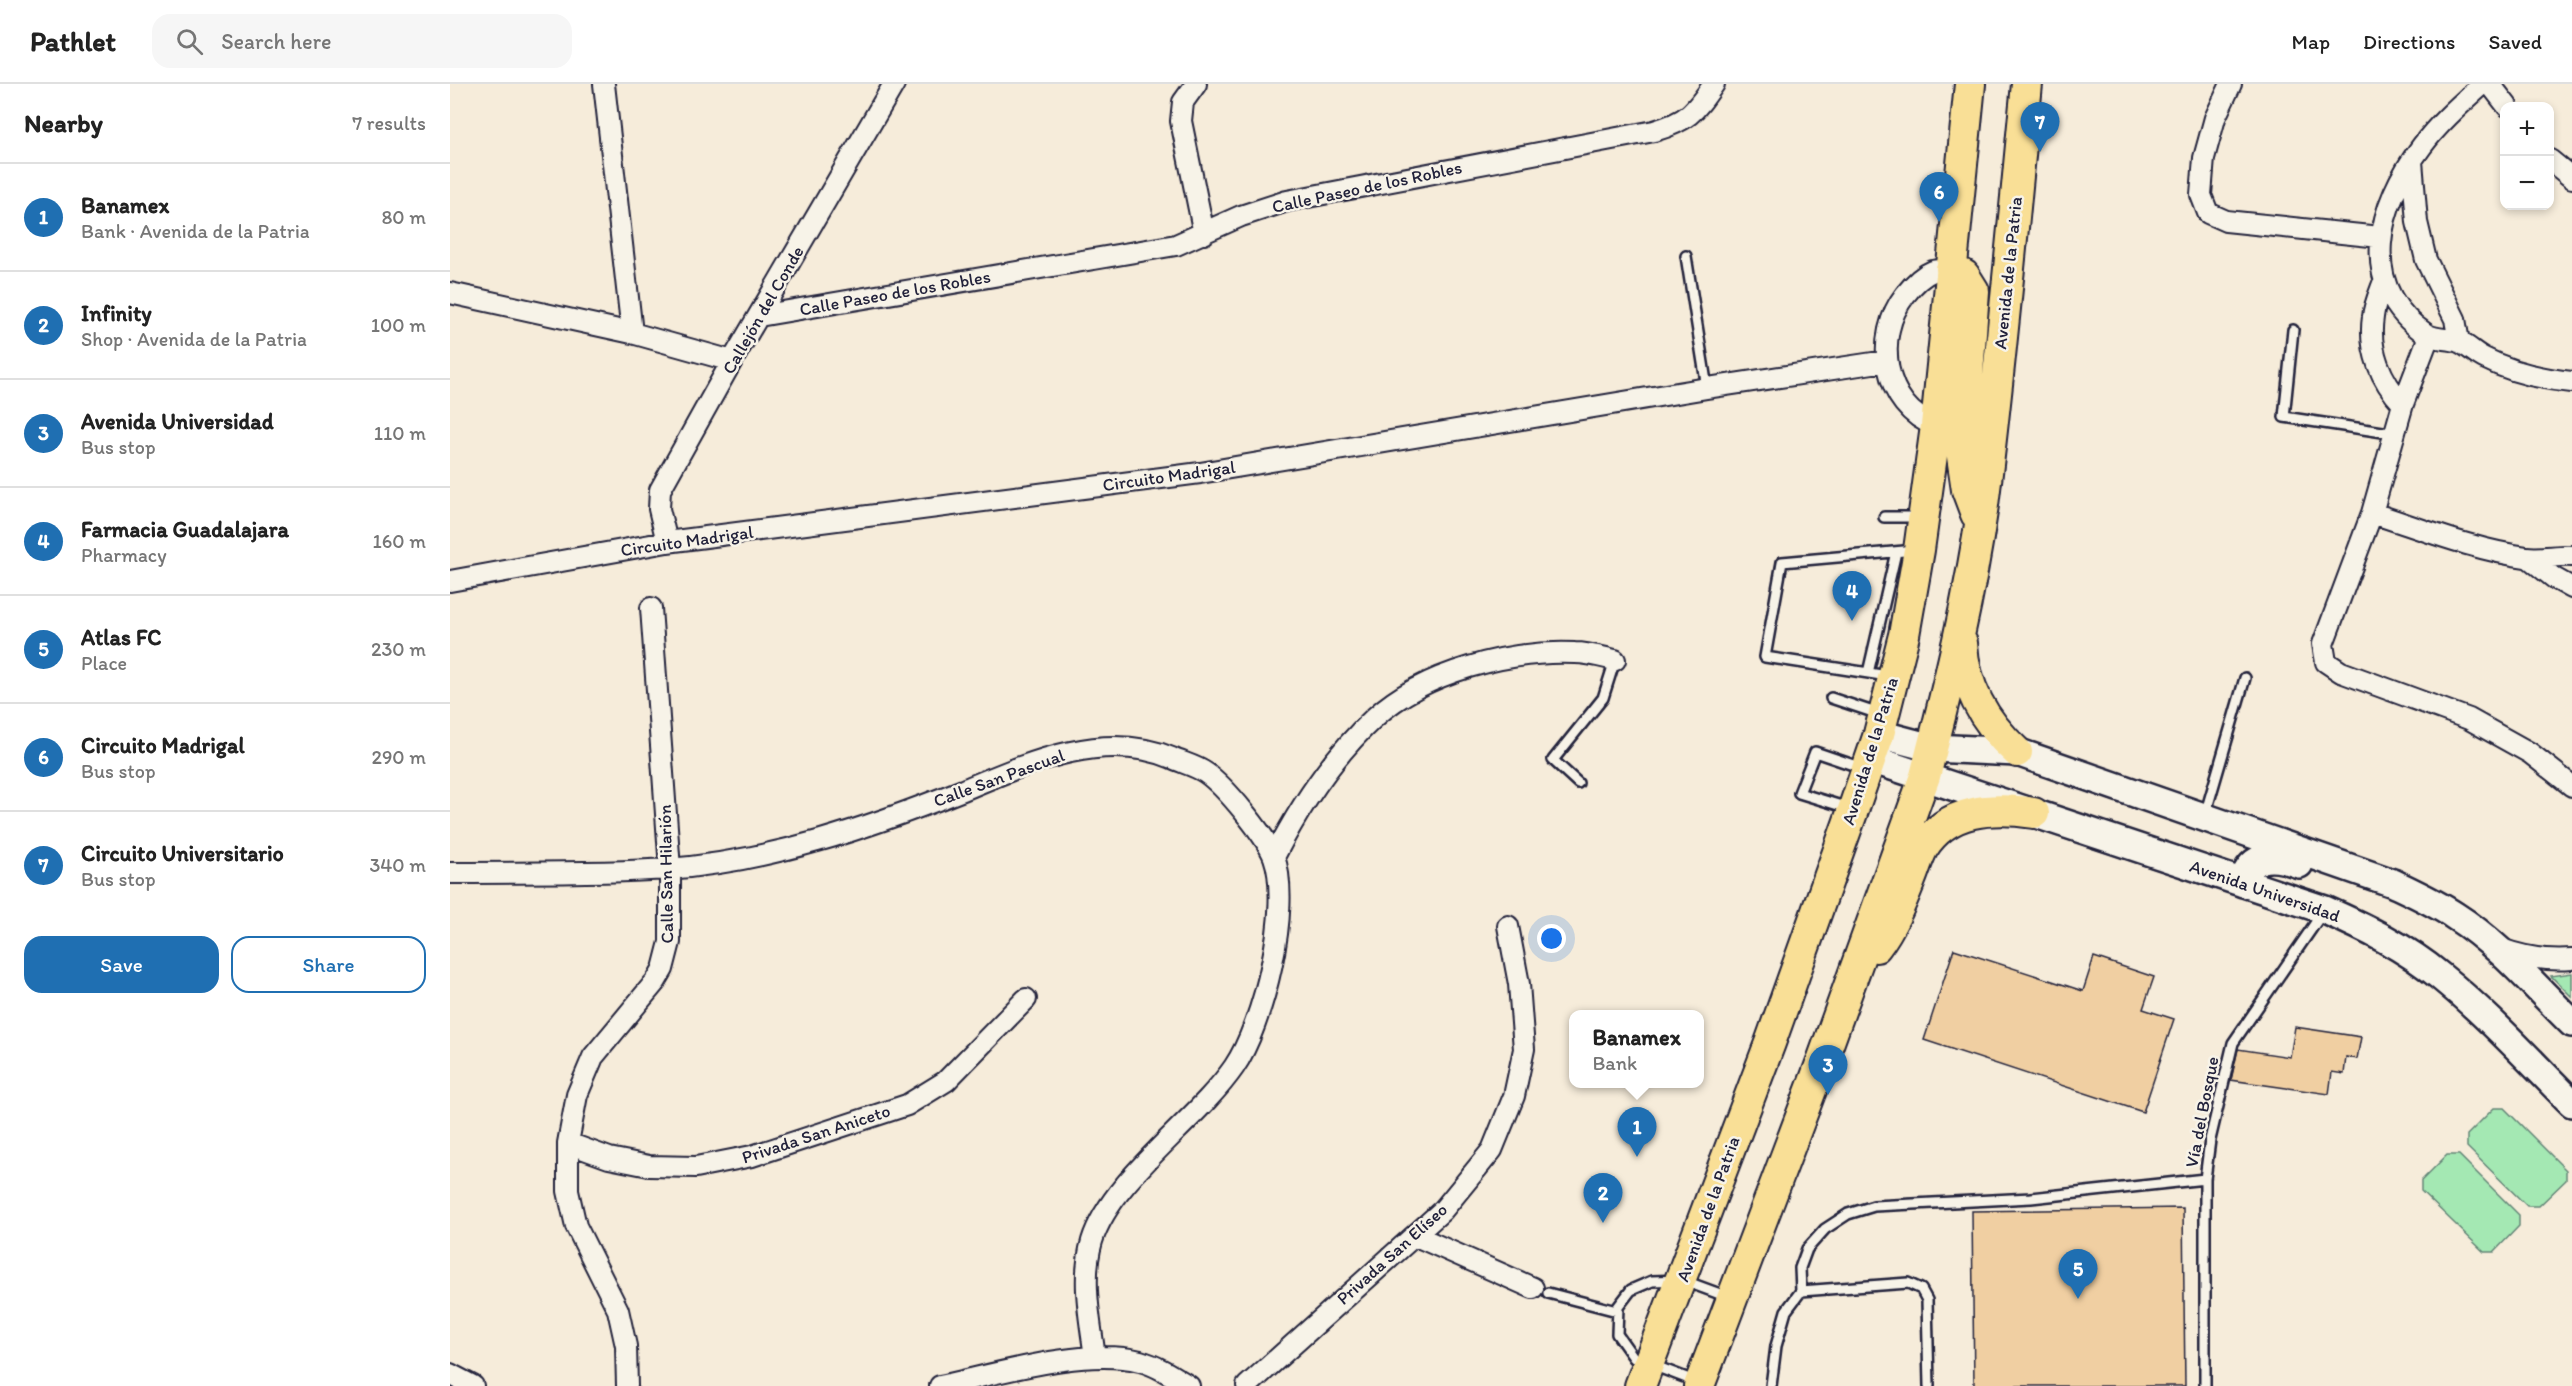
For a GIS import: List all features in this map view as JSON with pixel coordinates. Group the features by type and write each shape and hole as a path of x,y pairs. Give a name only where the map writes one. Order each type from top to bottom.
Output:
{"main road":[{"name":"Avenida de la Patria","path":"1644,1376 1682,1280 1875,744 1881,675 1908,551 1924,517 1936,426 1970,84"},
{"name":"Avenida de la Patria","path":"1700,1384 1925,776 1955,655 1980,522 2030,85"},
{"path":"1951,269 1964,275 1974,291 1962,456 1967,490 1980,522"},
{"path":"1966,596 1962,646 1968,680 1982,712 2017,752"},
{"path":"1875,744 2017,752 2393,883 2425,897 2456,916 2493,946 2572,1023"},
{"name":"Avenida Universidad","path":"1875,744 1925,776 2325,910 2362,926 2401,948 2439,975 2474,1006 2572,1103"},
{"path":"1854,972 1880,941 1896,916 1922,850 1936,832 1956,819 1978,810 2034,813"},
{"path":"2243,883 2249,869 2255,863 2275,857 2351,881 2393,883"}],"street":[{"path":"604,84 632,333"},
{"name":"Callejón del Conde","path":"667,542 659,509 660,490 732,361 894,84"},
{"path":"1196,84 1183,102 1181,122 1204,234"},
{"name":"Calle Paseo de los Robles","path":"759,316 1176,245 1241,216 1287,201 1654,131 1679,123 1698,106 1714,84"},
{"path":"2231,84 2216,118 2205,158 2201,195 2208,213 2226,221 2382,228 2417,222"},
{"path":"2403,405 2388,389 2378,369 2373,345 2373,317 2384,280 2382,228 2396,190 2422,146 2452,112 2483,84"},
{"path":"2490,84 2504,102"},
{"path":"2412,161 2417,222 2426,260 2455,319 2459,342"},
{"path":"2554,163 2571,176"},
{"path":"1936,426 1917,416 1894,386 1886,361 1886,333 1896,306 1912,286 1933,272 1951,269"},
{"path":"2384,280 2398,308 2429,336 2459,342 2485,358 2525,374 2572,382"},
{"path":"450,293 632,333 732,361"},
{"path":"2429,336 2403,405 2372,513 2323,644 2326,662 2341,672 2469,719 2530,753 2572,786"},
{"name":"Circuito Madrigal","path":"450,581 667,542 1200,472 1707,388 1886,361"},
{"path":"2372,513 2454,540 2529,558 2572,556"},
{"path":"2529,558 2554,578 2572,588"},
{"name":"Calle San Hilarión","path":"627,1386 626,1346 618,1311 576,1226 568,1191 568,1143 577,1095 593,1057 663,969 670,942 670,868 651,608"},
{"path":"1274,857 1292,821 1335,761 1376,716 1428,682 1481,663 1535,654 1576,653 1615,660"},
{"name":"Calle San Pascual","path":"450,873 670,868 725,861 792,848 854,831 1055,755 1103,747 1152,750 1206,772 1249,816 1274,857 1278,880 1278,926 1269,981 1252,1033 1235,1066 1206,1102 1108,1208 1092,1241 1087,1271 1088,1302 1095,1357"},
{"name":"Privada San Elíseo","path":"1247,1386 1443,1210 1492,1150 1514,1095 1524,1049 1519,984 1508,926"},
{"path":"2493,946 2520,956 2549,961 2572,959"},
{"name":"Privada San Aniceto","path":"568,1143 609,1158 649,1166 696,1167 752,1156 907,1105 946,1081 984,1045 1026,999"},
{"path":"1416,1236 1541,1291"},
{"path":"940,1386 1095,1357 1140,1361 1161,1369 1189,1386"},
{"path":"450,1374 473,1386"}],"lane":[{"path":"1686,256 1707,388"},
{"path":"2293,330 2283,417 2396,434"},
{"path":"1884,517 1924,517"},
{"path":"1881,675 1765,657 1782,562 1908,551"},
{"path":"1578,783 1553,760 1603,698 1615,660"},
{"path":"2204,817 2245,678"},
{"path":"1831,698 1875,744"},
{"path":"1853,810 1799,793 1815,752 1875,744"},
{"name":"Vía del Bosque","path":"2205,1386 2205,1179 2210,1140 2233,1043 2325,910"},
{"path":"1771,1386 1776,1346 1786,1311 1801,1291 1800,1268 1808,1249 1825,1229 1848,1214 1874,1206 2031,1198 2205,1179"},
{"path":"1700,1384 1644,1376 1635,1358 1617,1334 1617,1311 1631,1290 1652,1281 1682,1280 1733,1299"},
{"path":"1801,1291 1908,1283 1921,1289 1927,1300 1929,1386"},
{"path":"1541,1291 1617,1311"}],"green space":[{"path":"2572,973 2572,997 2551,976"},
{"path":"2494,1108 2504,1108 2566,1170 2566,1180 2539,1206 2527,1206 2467,1147 2467,1135"},
{"path":"2447,1155 2459,1155 2519,1215 2519,1226 2494,1252 2484,1252 2421,1191 2421,1181"}],"building":[{"path":"1954,949 2083,991 2094,957 2154,977 2143,1009 2174,1019 2143,1112 1924,1040"},
{"path":"2295,1027 2361,1037 2357,1059 2346,1057 2344,1074 2332,1072 2329,1094 2231,1080 2238,1049 2290,1057"},
{"path":"2183,1208 2185,1386 1974,1386 1972,1211"}],"place":[{"name":"Circuito Universitario","path":"2040,152"},
{"name":"Circuito Madrigal","path":"1939,222"},
{"name":"Farmacia Guadalajara","path":"1852,621"},
{"name":"Avenida Universidad","path":"1828,1095"},
{"name":"Banamex","path":"1637,1157"},
{"name":"Infinity","path":"1603,1223"},
{"name":"Atlas FC","path":"2078,1299"}]}
